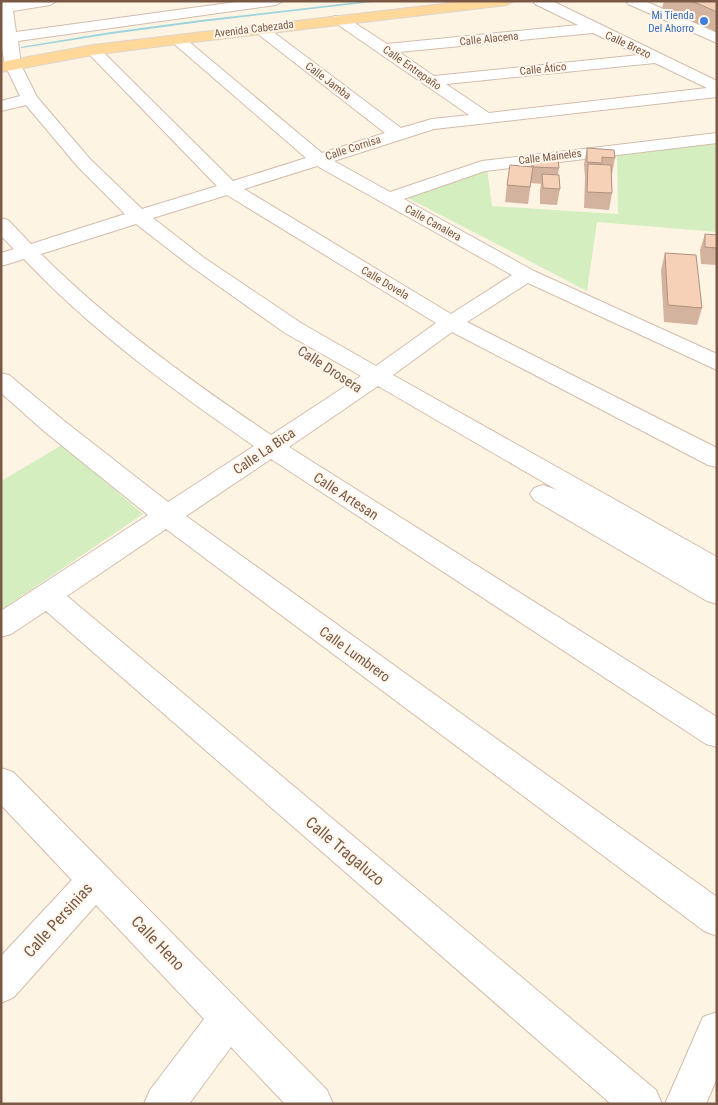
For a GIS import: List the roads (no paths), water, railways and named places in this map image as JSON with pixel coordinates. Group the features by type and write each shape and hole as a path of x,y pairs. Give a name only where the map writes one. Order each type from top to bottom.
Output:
{"main road":[{"name":"Avenida Cabezada","path":"5,69 93,50 259,28 508,1"}],"street":[{"path":"5,69 4,5 50,1"},
{"name":"Avenida Cabezada","path":"6,38 276,1"},
{"name":"Calle Brezo","path":"540,1 717,87"},
{"path":"633,1 717,38"},
{"name":"Calle Entrepaño","path":"339,19 484,117"},
{"name":"Calle Jamba","path":"259,28 398,134"},
{"name":"Calle Alacena","path":"385,49 594,28"},
{"name":"Calle Canalera","path":"177,39 319,160 527,275 717,363"},
{"name":"Calle Dovela","path":"93,50 230,188 451,323 717,459"},
{"name":"Calle Ático","path":"431,81 656,58"},
{"name":"Calle Drosera","path":"5,69 16,103 70,171 130,218 186,271 717,594"},
{"name":"Calle Cornisa","path":"1,260 432,124 717,92"},
{"name":"Calle Maineles","path":"388,199 482,166 717,138"},
{"name":"Calle Artesan","path":"1,224 26,252 124,341 270,447 717,734"},
{"name":"Calle La Bica","path":"1,626 367,382 451,323 527,275"},
{"name":"Calle Lumbrero","path":"1,380 54,426 167,516 717,919"},
{"name":"Calle Drosera","path":"367,382 717,570"},
{"name":"Calle Tragaluzo","path":"48,596 642,1104"},
{"name":"Calle Heno","path":"1,782 313,1104"},
{"name":"Calle Persinias","path":"1,984 96,879"},
{"path":"164,1104 230,1017"},
{"path":"685,1104 717,1031"}],"waterway":[{"path":"22,47 201,21 380,1"}],"place":[{"name":"Mi Tienda Del Ahorro","path":"704,21"}]}
